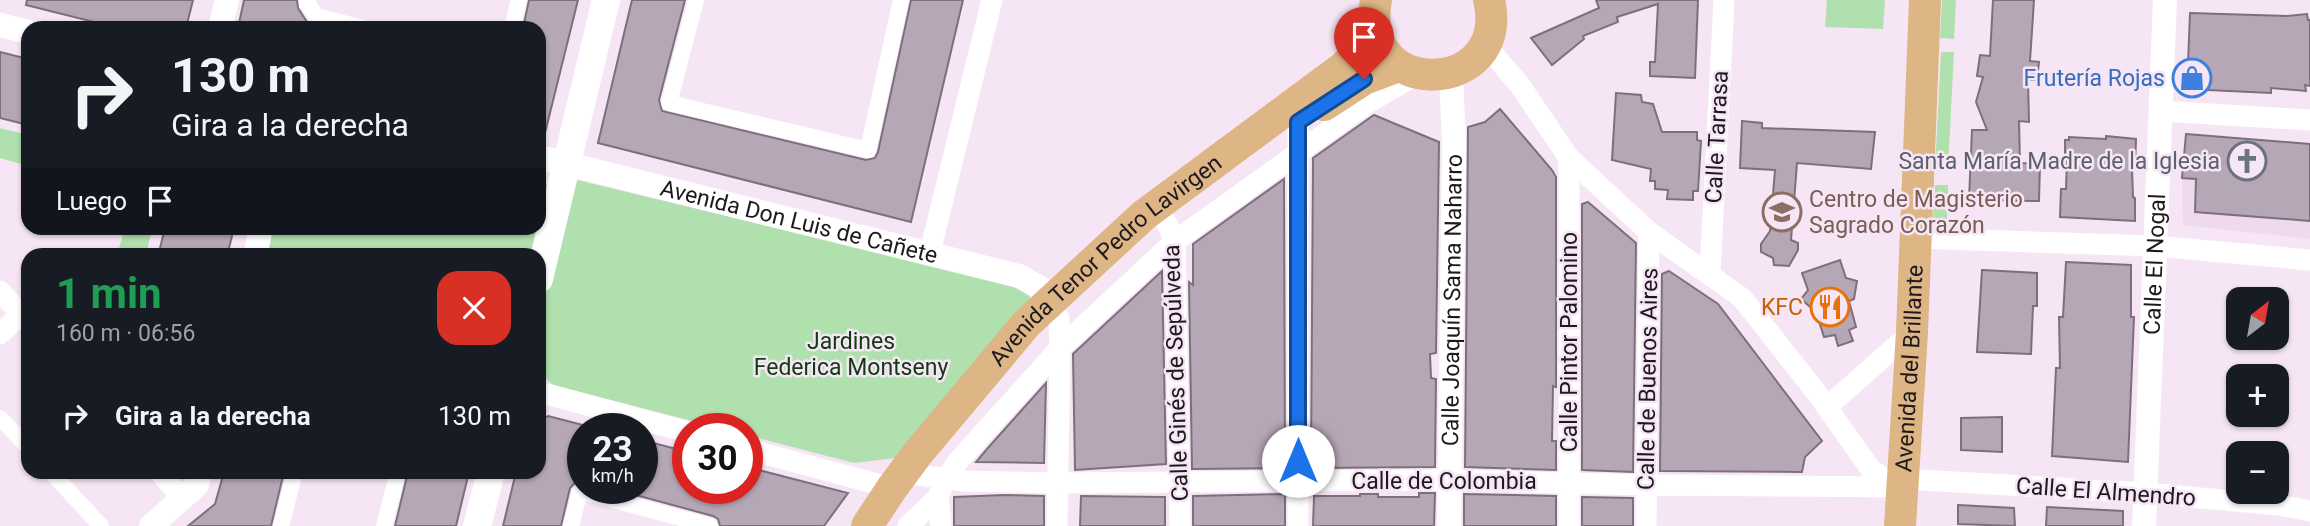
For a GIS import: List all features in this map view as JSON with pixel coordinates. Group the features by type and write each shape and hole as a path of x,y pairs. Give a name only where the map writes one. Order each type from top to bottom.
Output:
{"main road":[{"path":"546,215 552,160 607,0"},
{"path":"1372,11 1380,43 1388,56 1409,70 1434,76 1451,74 1465,67 1488,24 1510,0"},
{"name":"Avenida del Brillante","path":"1900,526 1912,332 1925,0"},
{"name":"Avenida Tenor Pedro Lavirgen","path":"1058,321 1144,215 1345,66 1372,11"},
{"name":"Avenida Tenor Pedro Lavirgen","path":"867,526 920,482 1027,323 1058,321 1171,232 1298,122 1364,79 1409,70"},
{"path":"477,526 489,479"},
{"name":"Avenida Tenor Pedro Lavirgen","path":"887,526 912,485 920,482"}],"street":[{"path":"222,21 227,0"},
{"path":"308,0 307,3 316,16 336,21"},
{"path":"514,21 519,0"},
{"path":"695,0 669,103 868,150 901,0"},
{"path":"930,253 992,0"},
{"name":"Calle Tarrasa","path":"1710,274 1724,0"},
{"name":"Calle El Nogal","path":"2144,526 2165,0"},
{"path":"1488,24 1519,84 1569,158 1649,232 1742,298 1827,407 1872,471 1902,483"},
{"path":"0,25 21,30"},
{"name":"Avenida Tenor Pedro Lavirgen","path":"1171,232 1298,153 1409,70"},
{"name":"Calle Joaquín Sama Naharro","path":"1449,526 1454,142 1451,74"},
{"path":"2161,111 2310,120"},
{"path":"1298,122 1298,526"},
{"name":"Calle Pintor Palomino","path":"1569,158 1569,526"},
{"name":"Avenida Don Luis de Cañete","path":"552,160 1019,276 1058,321"},
{"name":"Calle Ginés de Sepúlveda","path":"1171,232 1180,526"},
{"name":"Calle de Buenos Aires","path":"1646,526 1649,232"},
{"path":"1916,238 2155,246 2310,260"},
{"path":"0,291 21,314"},
{"path":"0,334 21,321"},
{"path":"1057,526 1058,321"},
{"name":"Avenida Tenor Pedro Lavirgen","path":"920,482 959,460 1058,321"},
{"path":"1827,407 1912,332"},
{"path":"546,394 672,428"},
{"path":"0,418 21,440"},
{"name":"Calle de Colombia","path":"763,452 920,482 1449,480 1646,485 1902,483"},
{"path":"57,479 101,526"},
{"path":"166,479 182,498"},
{"path":"150,526 197,485 198,479"},
{"path":"281,526 293,479"},
{"path":"384,526 396,479"},
{"path":"908,526 920,482"},
{"path":"920,482 942,526"},
{"name":"Calle El Almendro","path":"1902,483 2145,493 2310,510"},
{"path":"571,526 580,491 710,526"}],"shaded area":[{"path":"2182,178 2310,184 2310,239 2183,225"}],"green space":[{"path":"1827,0 1885,0 1883,29 1825,27"},
{"path":"1942,0 1956,0 1954,39 1940,38"},
{"path":"1941,52 1954,52 1948,169 1935,169"},
{"path":"0,128 21,133 21,164 0,158"},
{"name":"Jardines Federica Montseny","path":"577,180 1006,283 1030,294 1029,309 903,457 854,463 763,439 763,413 672,413 672,416 553,385 546,378 546,288 570,184"},
{"path":"546,184 552,191 546,217"},
{"path":"1935,185 1948,185 1947,220 1933,219"},
{"path":"123,235 150,235 148,248 119,248"},
{"path":"269,235 542,235 539,248 266,248"}],"building":[{"path":"27,0 193,0 188,21 90,21 26,5"},
{"path":"244,0 297,0 298,8 306,21 240,21"},
{"path":"529,0 578,0 546,129 546,21 524,21"},
{"path":"632,0 685,0 659,100 662,111 866,160 875,158 878,152 911,0 963,0 911,222 598,143"},
{"path":"1596,0 1698,0 1695,78 1650,76 1650,62 1655,62 1658,4 1617,17 1618,22 1583,36 1584,39 1552,65 1531,38 1599,8"},
{"path":"1993,0 2034,0 2030,61 2039,62 2037,80 2028,80 2029,122 2019,121 2020,163 2040,164 2039,201 1969,200 1972,130 1987,130 1976,102 1983,77 1977,76 1980,55 1990,56"},
{"path":"2190,13 2287,16 2307,14 2310,20 2310,86 2305,85 2306,91 2271,88 2271,93 2187,89"},
{"path":"0,52 21,57 21,123 0,118"},
{"path":"1616,93 1641,95 1642,102 1653,104 1662,132 1697,132 1697,140 1701,141 1698,191 1693,191 1693,200 1667,199 1668,190 1655,189 1655,181 1650,181 1651,169 1612,160"},
{"path":"1500,109 1556,177 1556,387 1553,386 1552,441 1556,441 1556,470 1465,467 1468,127 1485,122"},
{"path":"1374,115 1439,142 1436,353 1430,354 1431,378 1436,379 1435,467 1311,468 1313,158"},
{"name":"Centro de Magisterio Sagrado Corazón","path":"1742,121 1762,123 1762,128 1875,132 1871,169 1797,163 1791,240 1798,243 1798,250 1789,266 1774,265 1773,258 1761,252 1761,244 1770,231 1775,170 1740,168"},
{"path":"2186,134 2310,144 2310,221 2195,212 2196,179 2182,178"},
{"path":"2106,136 2136,139 2135,169 2132,169 2135,221 2060,217 2061,189 2066,189 2065,140 2069,140 2069,137 2106,139"},
{"path":"1284,179 1285,468 1192,469 1189,282 1193,285 1193,244"},
{"path":"1588,202 1636,243 1633,472 1582,470 1582,204"},
{"path":"163,235 232,235 229,248 160,248"},
{"name":"KFC","path":"1840,260 1846,278 1857,281 1854,299 1849,301 1856,327 1849,330 1853,341 1838,346 1835,335 1824,337 1816,312 1801,299 1808,290 1802,273"},
{"path":"2066,262 2131,265 2131,317 2134,317 2128,462 2052,456 2056,368 2060,368 2059,317 2063,317"},
{"path":"1982,270 2037,273 2037,306 2033,306 2031,354 1977,352"},
{"path":"1162,271 1166,464 1075,470 1073,354"},
{"path":"1669,271 1718,304 1822,441 1805,457 1802,472 1660,471 1662,274"},
{"path":"1046,383 1044,463 976,462 987,449"},
{"path":"548,416 567,421 567,501 561,526 503,526 514,479 546,479"},
{"path":"2002,417 2002,452 1961,450 1961,418"},
{"path":"658,444 672,448 672,504 763,504 763,471 848,493 824,526 720,526 718,519 658,501"},
{"path":"222,479 282,479 271,526 188,526 215,504"},
{"path":"406,479 467,479 456,526 395,526"},
{"path":"1419,493 1435,493 1434,526 1313,526 1314,496 1378,494 1378,497 1419,497"},
{"path":"1285,494 1285,526 1193,526 1193,496"},
{"path":"1464,494 1556,496 1556,526 1464,526"},
{"path":"1044,496 1044,526 954,526 954,497"},
{"path":"1081,496 1165,497 1165,526 1080,526"},
{"path":"1582,497 1633,498 1633,526 1582,526"},
{"path":"1958,505 2014,508 2015,526 1958,524"},
{"path":"2047,507 2123,511 2123,526 2046,526"}],"place":[{"name":"Frutería Rojas","path":"2192,78"},
{"name":"Santa María Madre de la Iglesia","path":"2247,161"},
{"name":"Centro de Magisterio Sagrado Corazón","path":"1782,212"},
{"name":"KFC","path":"1830,307"}],"route":[{"path":"1298,461 1298,122 1364,79"}]}
